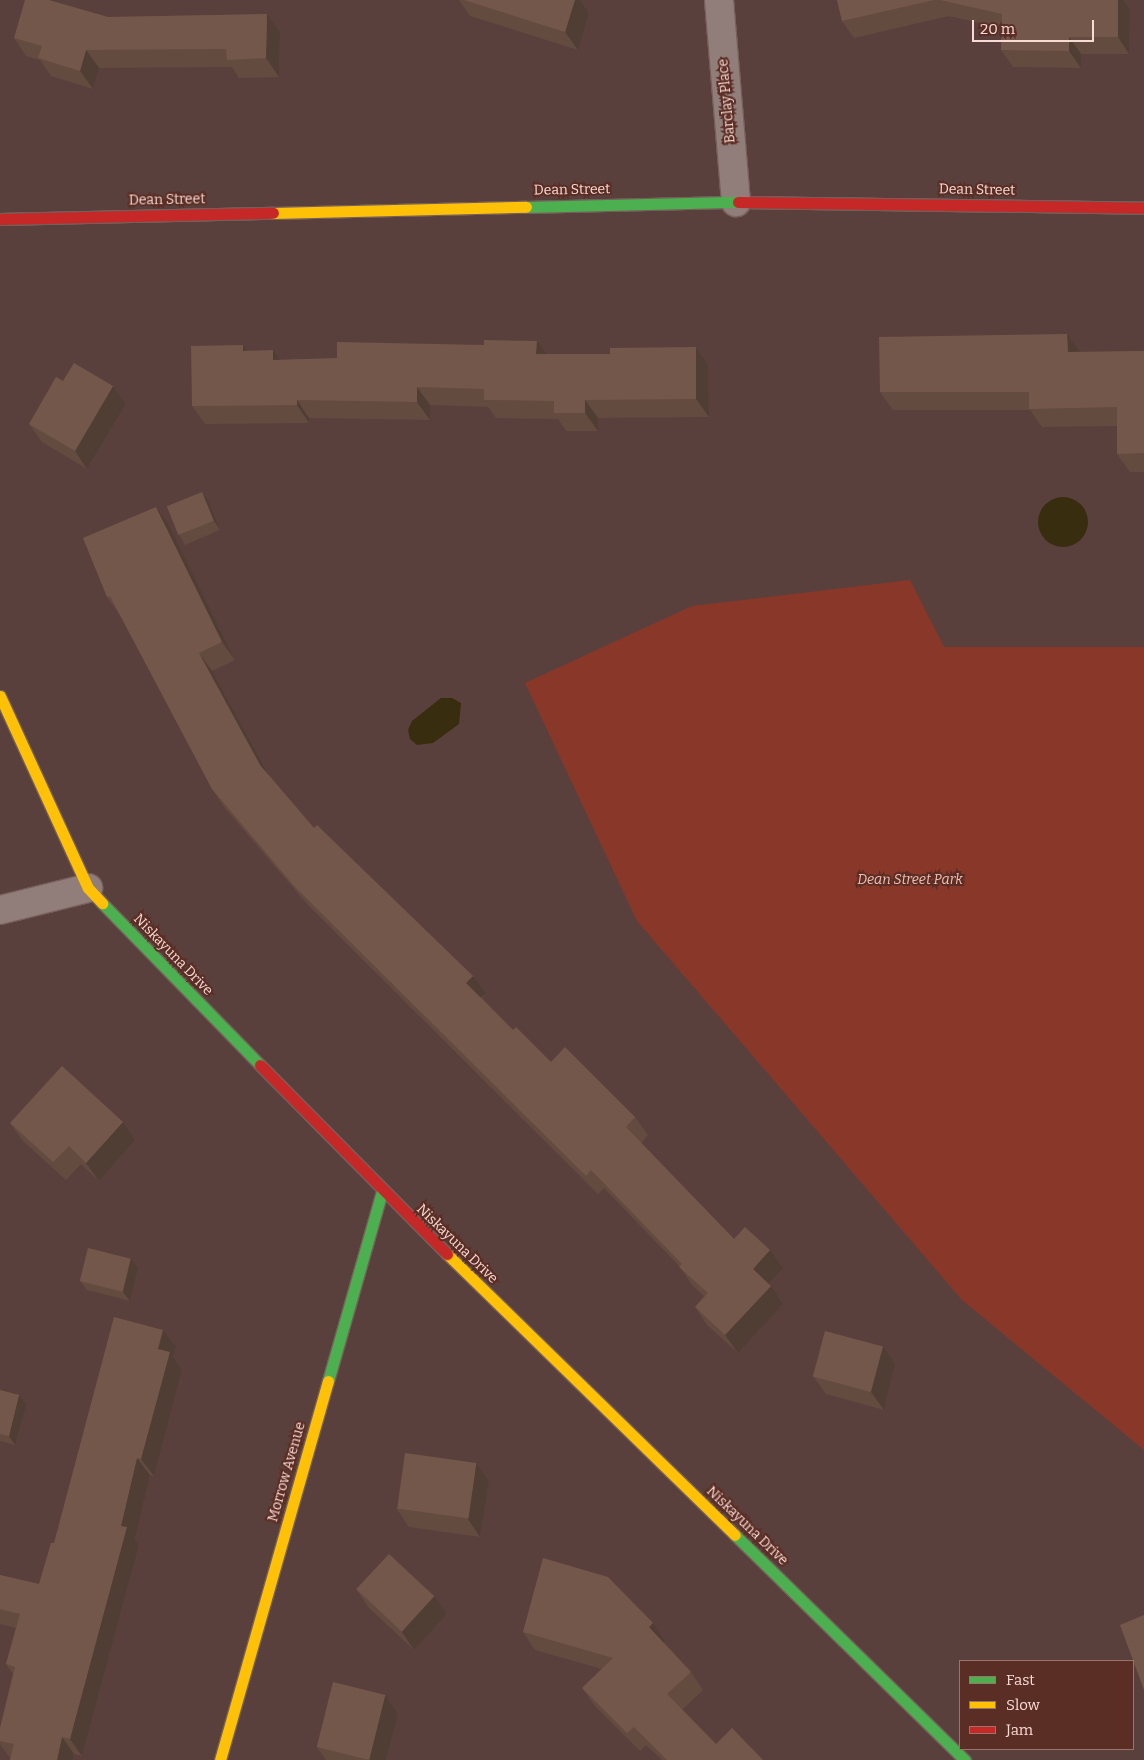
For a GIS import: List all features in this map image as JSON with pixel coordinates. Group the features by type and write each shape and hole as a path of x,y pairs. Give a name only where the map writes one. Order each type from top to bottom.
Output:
{"street":[{"name":"Barclay Place","path":"719,0 736,202"},
{"name":"Dean Street","path":"0,219 736,202 1144,208"},
{"name":"Niskayuna Drive","path":"0,696 88,888 382,1191 952,1754"},
{"path":"0,910 88,888"},
{"name":"Morrow Avenue","path":"220,1760 382,1191"}],"green space":[{"name":"Dean Street Park","path":"910,580 944,647 1144,647 1144,1450 962,1300 637,921 525,683 692,606"}],"shaded area":[{"path":"1058,497 1068,497 1081,504 1088,517 1088,527 1081,540 1068,547 1058,547 1049,543 1042,536 1038,527 1038,517 1042,508 1049,501"},
{"path":"441,698 452,698 461,703 459,724 433,743 417,745 410,739 408,730 412,721"}],"building":[{"path":"25,0 49,0 108,17 267,14 266,58 227,60 226,49 86,50 80,71 38,58 42,46 14,38"},
{"path":"464,0 575,0 565,32"},
{"path":"837,0 934,0 842,21"},
{"path":"940,0 1118,0 1118,37 1069,37 1069,51 1001,50 1002,14"},
{"path":"1067,334 1068,352 1144,351 1144,453 1117,454 1117,407 1029,409 1029,392 880,392 879,337"},
{"path":"484,340 537,341 536,354 610,354 610,348 696,347 696,399 585,400 585,413 554,413 554,401 484,400 484,389 417,387 417,402 297,400 297,405 192,406 191,346 243,345 243,351 273,350 273,360 337,358 337,342 484,345"},
{"path":"74,363 113,386 75,451 29,424 56,377 63,381"},
{"path":"202,492 214,521 178,535 167,506"},
{"path":"156,507 222,642 199,653 260,765 314,828 317,825 473,976 466,983 513,1030 516,1027 551,1062 565,1047 635,1117 626,1127 734,1239 745,1227 770,1250 753,1269 771,1286 725,1335 695,1307 708,1293 679,1267 682,1264 591,1170 586,1176 295,887 212,789 110,596 107,597 83,538"},
{"path":"62,1066 123,1122 86,1163 69,1146 53,1162 10,1123"},
{"path":"88,1248 131,1259 122,1292 80,1281"},
{"path":"114,1317 163,1330 158,1349 170,1352 141,1459 137,1458 121,1526 127,1527 70,1739 62,1737 57,1760 10,1760 14,1744 0,1741 0,1728 15,1667 6,1664 20,1614 0,1609 0,1575 39,1584 51,1543 54,1543"},
{"path":"825,1331 883,1347 871,1392 813,1376"},
{"path":"0,1390 19,1395 9,1436 0,1434"},
{"path":"405,1453 476,1463 469,1518 397,1508"},
{"path":"389,1554 434,1596 402,1631 356,1589"},
{"path":"543,1558 608,1577 653,1623 649,1627 691,1672 667,1694 716,1744 732,1728 763,1760 667,1760 634,1727 627,1733 582,1688 613,1658 523,1632"},
{"path":"1144,1615 1144,1690 1134,1660 1120,1625"},
{"path":"333,1682 385,1695 369,1760 317,1747"}],"traffic: fast":[{"path":"526,207 738,202"},
{"path":"102,903 260,1065"},
{"path":"328,1381 382,1191"},
{"path":"735,1535 965,1760"}],"traffic: slow":[{"path":"273,213 526,207"},
{"path":"0,696 88,888 102,903"},
{"path":"447,1254 735,1535"},
{"path":"220,1760 328,1381"}],"traffic: jam":[{"path":"738,202 1144,208"},
{"path":"0,219 273,213"},
{"path":"260,1065 447,1254"}]}
